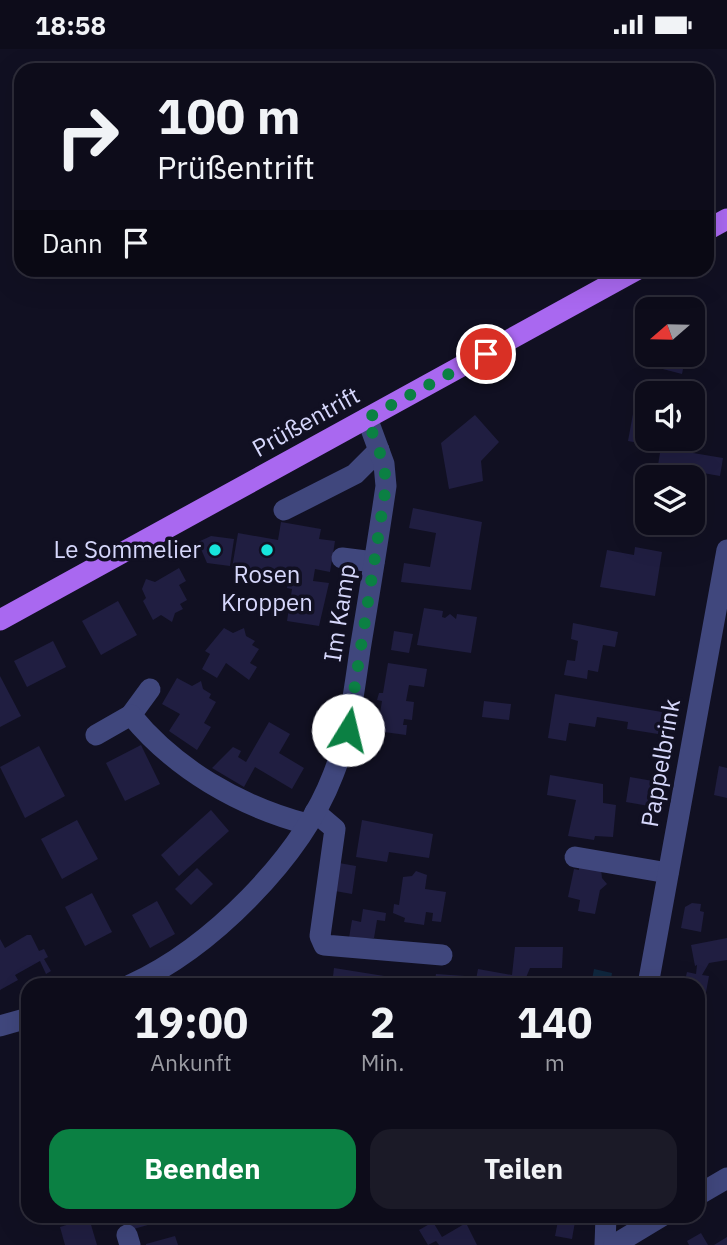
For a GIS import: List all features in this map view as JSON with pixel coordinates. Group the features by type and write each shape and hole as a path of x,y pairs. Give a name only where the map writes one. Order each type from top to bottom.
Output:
{"main road":[{"name":"Prüßentrift","path":"0,619 623,277"}],"street":[{"name":"Im Kamp","path":"145,978 189,950 246,901 311,818 333,775 348,730 386,486 379,450 367,418"},
{"path":"284,510 355,474 379,450"},
{"name":"Pappelbrink","path":"649,978 727,550"},
{"path":"342,558 374,562"},
{"path":"96,735 131,715 150,689"},
{"path":"131,715 148,735 191,772 278,816 311,818 335,829 320,936 324,945 442,955"},
{"path":"575,857 668,873"},
{"path":"0,1026 21,1020"},
{"path":"705,1191 727,1178"},
{"path":"605,1245 606,1223"},
{"path":"614,1245 650,1223"}],"water":[{"path":"594,969 612,973 611,978 592,978"}],"building":[{"path":"655,367 683,367 682,374"},
{"path":"635,403 635,442 628,441"},
{"path":"475,415 499,442 481,461 483,481 449,489 441,443"},
{"path":"660,451 693,451 723,458 720,476 705,473 705,465 658,465"},
{"path":"413,508 482,522 471,590 401,582 404,563 430,567 436,533 409,528"},
{"path":"281,522 321,529 319,539 335,541 330,572 315,569 313,581 329,583 319,626 287,621 292,589 287,588 289,577 232,568 238,533 278,540"},
{"path":"211,536 234,539 230,566 207,563 198,542"},
{"path":"635,547 662,552 655,596 600,587 607,550 634,555"},
{"path":"179,568 186,581 179,585 187,600 180,604 183,609 175,613 172,622 161,615 153,620 143,601 146,598 142,589 146,579 155,582"},
{"path":"118,601 137,635 101,655 82,621"},
{"path":"424,608 443,611 442,617 445,618 450,614 456,619 457,614 477,617 471,653 417,645"},
{"path":"573,623 618,632 615,647 603,645 598,672 588,670 587,679 564,675 567,660 575,661 578,641 571,639"},
{"path":"224,628 233,633 244,628 246,636 255,641 252,645 259,649 250,663 257,667 249,680 226,663 217,678 202,669 210,654 205,651"},
{"path":"394,631 413,634 409,653 391,650"},
{"path":"53,641 66,667 27,687 14,661"},
{"path":"388,663 427,669 424,687 409,685 406,701 414,702 412,720 404,719 403,725 407,725 406,735 377,731 382,701 377,700 379,693 383,693"},
{"path":"0,676 21,716 0,727"},
{"path":"177,678 192,686 201,681 203,689 211,694 209,698 216,702 204,723 211,727 197,750 169,731 180,714 162,704"},
{"path":"555,694 662,712 658,734 627,729 628,722 597,717 595,727 569,723 566,741 548,738"},
{"path":"484,701 511,704 509,720 482,717"},
{"path":"269,722 290,734 279,753 304,768 292,789 255,767 244,787 212,768 233,747 241,751 238,757 246,762"},
{"path":"141,745 160,784 125,801 106,763"},
{"path":"39,746 65,796 25,818 0,767"},
{"path":"719,766 727,768 727,798 714,795"},
{"path":"550,775 603,784 603,803 616,805 613,837 595,836 594,840 568,836 576,800 547,795"},
{"path":"630,777 653,781 649,806 626,802"},
{"path":"211,810 229,831 179,876 161,855"},
{"path":"77,820 98,859 62,879 41,839"},
{"path":"362,820 433,834 429,858 389,852 387,862 356,857"},
{"path":"339,863 356,866 352,894 335,891"},
{"path":"579,864 601,869 602,878 607,884 600,890 595,914 578,911 580,900 568,897 574,869 579,870"},
{"path":"197,868 213,884 191,905 175,889"},
{"path":"416,871 427,875 425,889 446,892 441,922 432,921 433,913 426,912 424,925 404,922 405,918 393,913 394,904 399,905 403,877 412,876"},
{"path":"92,893 112,932 85,946 65,907"},
{"path":"157,901 175,934 150,948 132,915"},
{"path":"692,903 701,904 700,911 704,912 701,932 681,928 685,907"},
{"path":"363,909 386,913 385,921 377,920 374,938 349,938 352,920 361,922"},
{"path":"31,935 39,951 44,949 48,957 44,959 51,971 46,974 40,961 15,975 18,980 0,990 0,939 5,948"},
{"path":"727,938 727,960 709,963 702,975 709,976 705,998 705,978 686,978 687,972 696,974 697,965 695,966 691,945"},
{"path":"515,947 563,947 562,968 530,968 526,978 476,978 478,969 512,975"},
{"path":"334,968 397,978 333,978"},
{"path":"436,974 465,976 465,978 435,978"},
{"path":"73,1223 90,1223 97,1245 65,1245 60,1227"},
{"path":"128,1223 155,1223 130,1230"},
{"path":"434,1223 442,1237 466,1223 477,1245 439,1245 436,1241 428,1245 419,1230"},
{"path":"558,1223 575,1223 572,1239 555,1236"},
{"path":"701,1233 708,1245 689,1245 687,1241"},
{"path":"175,1236 178,1245 146,1245 146,1244"},
{"path":"727,1237 727,1245 714,1245"}],"place":[{"name":"Le Sommelier","path":"215,550"},
{"name":"Rosen Kroppen","path":"267,550"}],"route":[{"path":"348,730 386,486 384,464 367,418 486,354"}]}
